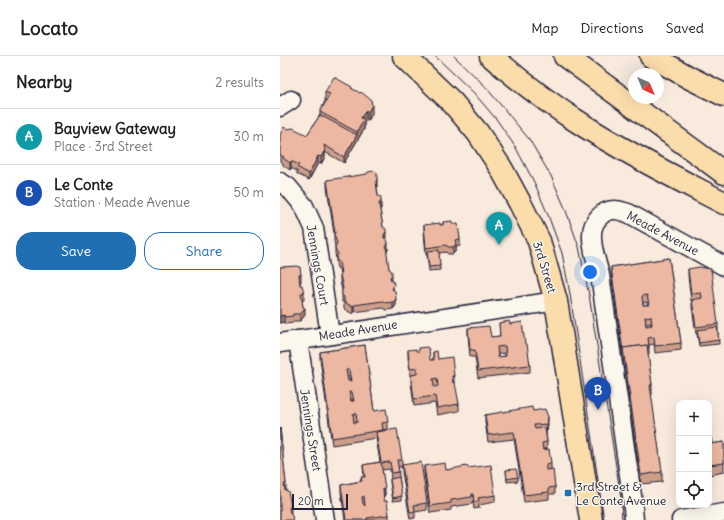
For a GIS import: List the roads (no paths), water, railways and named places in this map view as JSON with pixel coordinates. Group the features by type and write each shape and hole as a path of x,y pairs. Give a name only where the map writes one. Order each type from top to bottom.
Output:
{"main road":[{"name":"3rd Street","path":"404,56 452,102 478,134 501,168 520,203 538,242 556,301 590,520"},
{"path":"491,56 543,98 586,127 627,152 724,203"},
{"path":"566,56 724,173"},
{"path":"651,56 724,95"}],"street":[{"name":"Jennings Court","path":"280,182 288,186 304,206 314,228 330,335"},
{"name":"Meade Avenue","path":"634,520 632,496 600,275 591,233 596,221 605,211 616,210 628,213 724,266"},
{"name":"Meade Avenue","path":"280,343 556,301"},
{"name":"Jennings Street","path":"298,340 325,520"},
{"path":"681,520 724,513"}],"tram line":[{"path":"435,56 473,92 497,120 516,148 535,184 562,253 570,294 604,520"},
{"path":"454,56 484,85 529,139 551,176 565,208 579,247 589,295 621,498 622,520"}],"place":[{"name":"Bayview Gateway","path":"499,245"},
{"name":"Le Conte","path":"598,410"},
{"name":"3rd Street & Le Conte Avenue","path":"568,493"}]}
